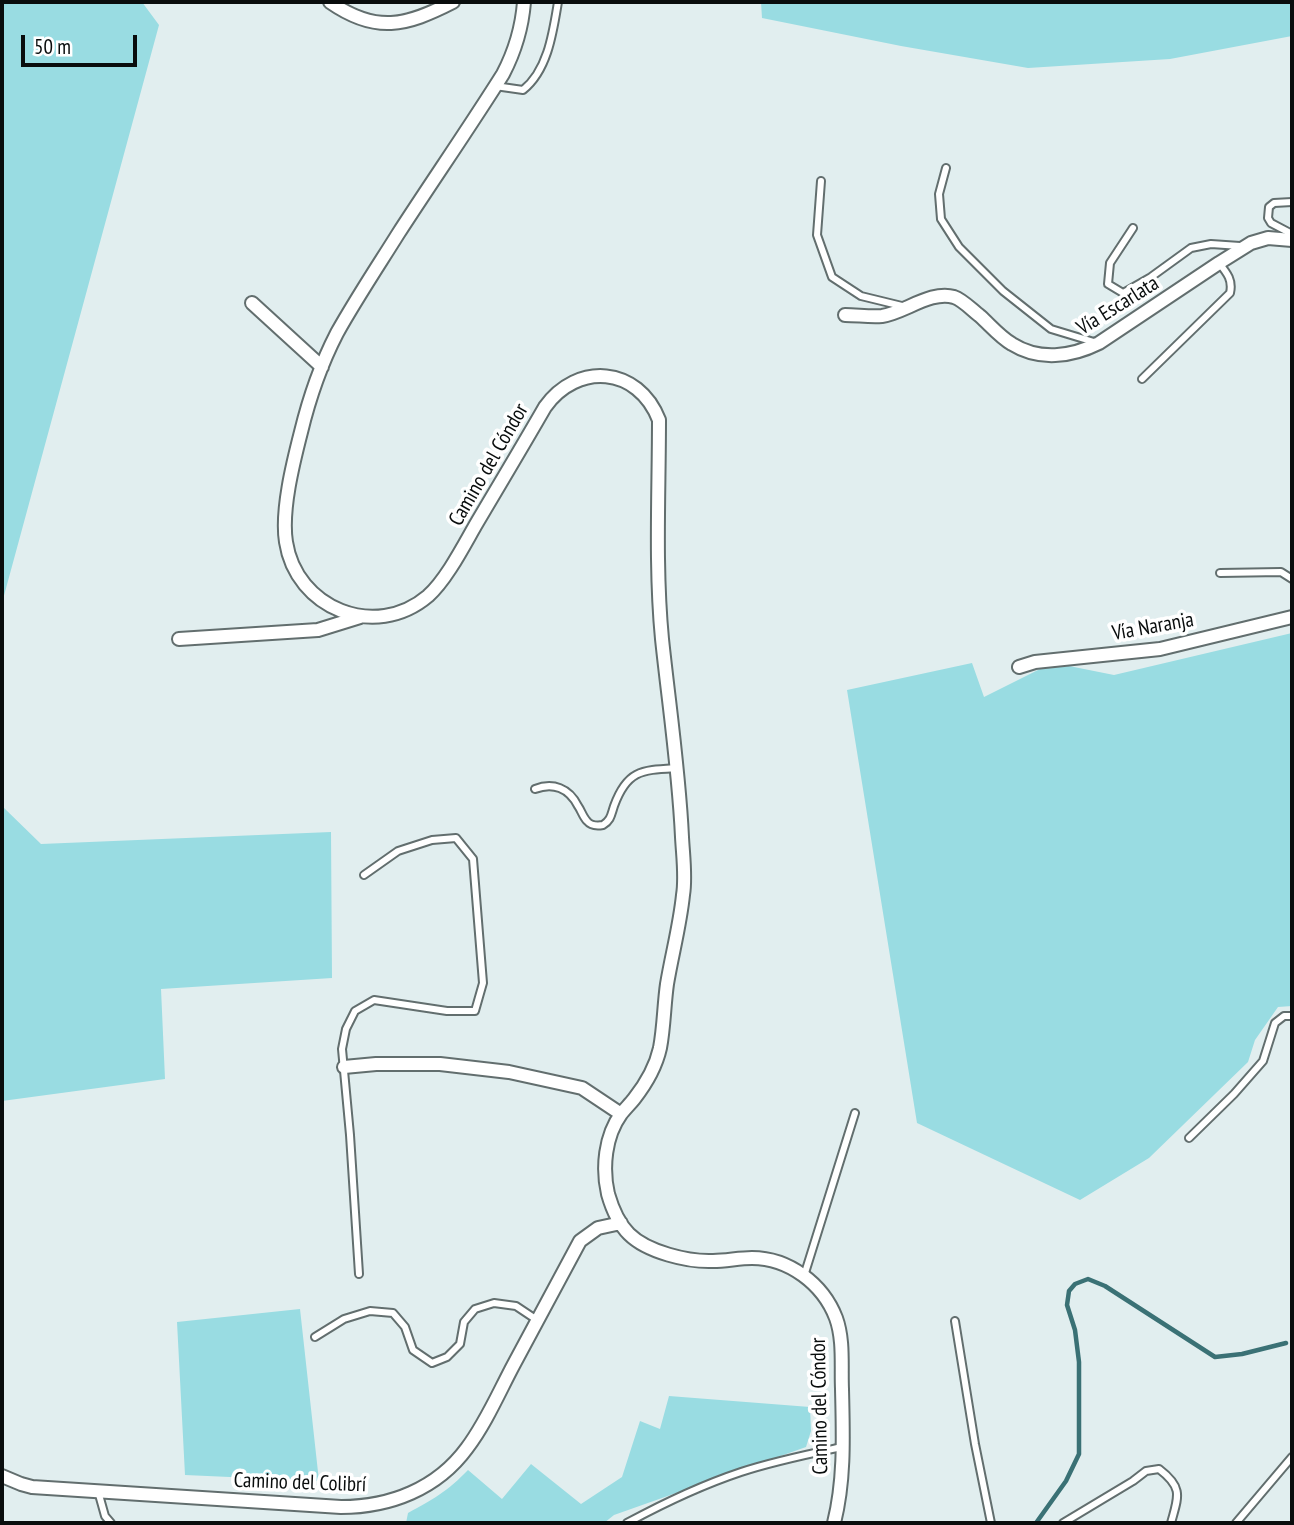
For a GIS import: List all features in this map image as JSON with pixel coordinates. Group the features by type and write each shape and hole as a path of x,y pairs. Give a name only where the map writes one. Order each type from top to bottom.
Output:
{"street":[{"path":"330,2 353,16 389,23 400,23 427,15 453,2"},
{"name":"Camino del Cóndor","path":"524,2 522,24 509,62 338,332 311,398 294,460 285,538 292,565 307,589 330,606 363,616 390,615 403,611 436,588 463,548 545,407 560,390 570,383 592,376 604,376 626,382 649,401 659,419 657,557 662,634 681,811 684,892 667,985 660,1048 646,1082 621,1114 609,1139 605,1167 609,1196 629,1235 641,1242 668,1254 698,1260 766,1260 804,1276 823,1295 839,1329 841,1340 844,1447 834,1523"},
{"name":"Vía Escarlata","path":"845,315 884,316 926,300 954,297 1010,343 1043,355 1067,355 1099,344 1219,263 1258,240 1292,240"},
{"path":"252,303 322,368"},
{"path":"179,639 318,630 363,616"},
{"name":"Vía Naranja","path":"1019,667 1035,662 1160,649 1292,617"},
{"path":"344,1067 440,1064 509,1072 582,1088 621,1114"},
{"name":"Camino del Colibrí","path":"2,1476 32,1487 341,1507 376,1505 401,1497 440,1476 466,1450 580,1241 598,1228 621,1223"}],"lane":[{"path":"495,86 523,90 534,81 551,40 558,2"},
{"path":"946,168 939,194 941,219 959,247 1003,291 1051,329 1099,344"},
{"path":"821,181 817,235 832,277 862,296 907,307"},
{"path":"1292,202 1275,203 1269,206 1268,212 1270,223 1292,234"},
{"path":"1133,228 1110,263 1108,284 1123,293 1191,248 1211,244 1244,248"},
{"path":"1142,379 1230,293 1230,278 1219,263"},
{"path":"1220,573 1281,572 1292,579"},
{"path":"535,789 550,786 564,790 575,799 587,821 593,825 603,825 611,817 619,793 629,780 646,770 676,768"},
{"path":"359,1273 342,1049 346,1028 355,1010 374,1000 447,1011 475,1010 483,984 473,859 456,838 432,840 398,851 364,875"},
{"path":"1189,1138 1263,1061 1275,1023 1284,1016 1292,1016"},
{"path":"804,1276 855,1113"},
{"path":"315,1338 344,1319 370,1311 393,1313 405,1327 413,1350 432,1363 447,1357 460,1344 464,1322 475,1309 494,1303 516,1306 538,1320"},
{"path":"955,1321 991,1523"},
{"path":"627,1523 665,1502 741,1472 844,1447"},
{"path":"1236,1523 1292,1457"},
{"path":"1063,1523 1146,1471 1159,1469 1170,1478 1177,1489 1178,1499 1171,1523"},
{"path":"98,1491 105,1516 111,1523"}],"shaded area":[{"path":"2,2 142,2 159,25 2,603"},
{"path":"761,2 1292,2 1292,36 1170,59 1028,68 762,18"},
{"path":"1292,633 1292,1006 1278,1007 1255,1040 1248,1062 1149,1158 1080,1200 917,1123 847,690 972,663 984,697 1042,668 1069,666 1114,675"},
{"path":"2,806 41,844 331,832 332,978 161,989 165,1079 2,1101"},
{"path":"300,1309 319,1481 185,1475 177,1322"},
{"path":"669,1396 810,1407 811,1431 806,1447 614,1515 604,1523 406,1523 408,1513 454,1484 468,1470 502,1499 531,1464 581,1504 622,1477 640,1421 660,1429"}],"waterway":[{"path":"1036,1523 1066,1481 1079,1454 1079,1362 1075,1330 1067,1305 1069,1291 1075,1284 1088,1279 1105,1286 1215,1357 1242,1354 1286,1343"}]}
